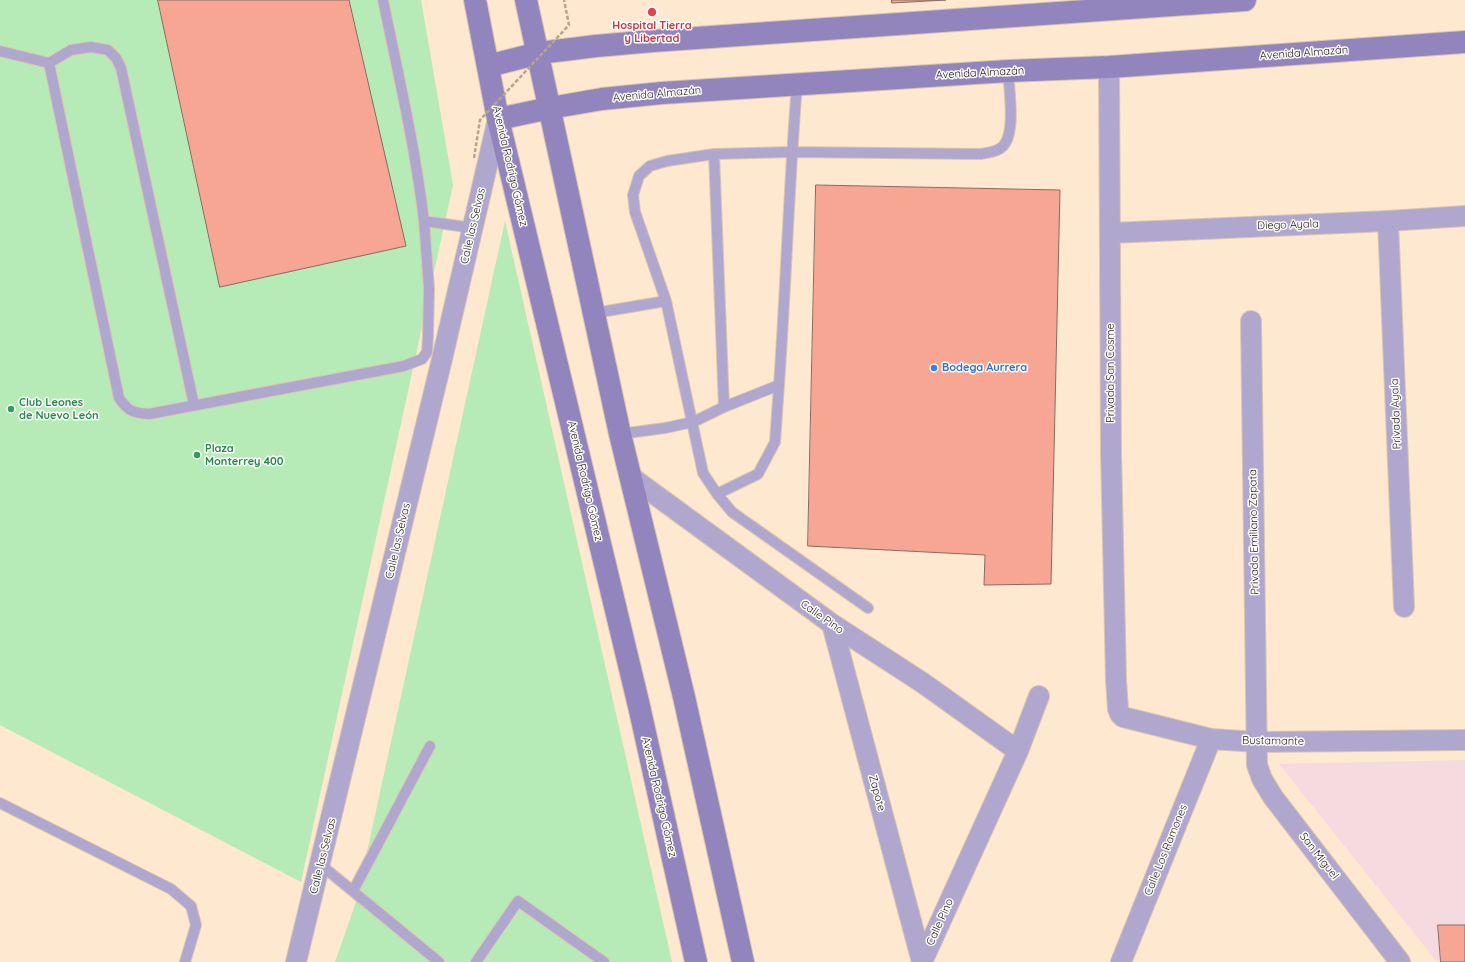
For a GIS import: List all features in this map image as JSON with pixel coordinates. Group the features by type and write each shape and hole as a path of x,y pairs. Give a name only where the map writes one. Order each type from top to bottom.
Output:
{"main road":[{"name":"Avenida Rodrigo Gómez","path":"476,0 498,119 639,706 696,962"},
{"path":"526,0 539,53 620,434 684,697 743,962"},
{"path":"488,66 539,53 653,40 1245,0"},
{"name":"Avenida Almazán","path":"498,119 602,99 662,93 1008,71 1109,67 1465,42"}],"street":[{"name":"Privada San Cosme","path":"1109,67 1111,451 1116,680"},
{"name":"Calle las Selvas","path":"296,962 321,865 498,119"},
{"name":"Diego Ayala","path":"1111,233 1388,221 1465,216"},
{"name":"Privada Ayala","path":"1388,221 1404,607"},
{"name":"Privada Emiliano Zapata","path":"1251,321 1257,742"},
{"name":"Calle Pino","path":"631,477 832,624 923,683 1018,751"},
{"name":"Zapote","path":"832,624 922,962"},
{"name":"Bustamante","path":"1116,680 1118,709 1123,718 1211,739 1257,742 1465,740"},
{"name":"Calle Pino","path":"922,962 1018,751 1039,696"},
{"name":"Calle Los Ramones","path":"1121,962 1211,739"},
{"name":"San Miguel","path":"1257,742 1257,765 1262,779 1273,797 1400,962"}],"lane":[{"path":"383,0 410,131 424,221 429,288 429,311 427,352 422,359"},
{"path":"0,51 49,63 71,50 91,47 108,50 116,58 121,68 194,406"},
{"path":"49,63 119,398 126,407 135,413 149,414 404,366 422,359 442,359"},
{"path":"868,608 732,512 717,494 704,473 666,301 635,212 633,195 639,176 650,166 667,161 714,154 791,152 980,154 992,152 1003,147 1008,138 1010,128 1008,71"},
{"path":"717,494 758,474 775,442 783,328 791,152 797,84"},
{"path":"714,154 724,407"},
{"path":"424,221 473,228"},
{"path":"594,314 666,301"},
{"path":"620,434 665,428 693,422 724,407 779,385"},
{"path":"353,891 430,746"},
{"path":"0,803 172,889 192,906 196,926 185,962"},
{"path":"321,865 439,962"},
{"path":"476,962 518,901 604,962"}],"path":[{"path":"474,158 480,120 569,25 564,0"}],"shaded area":[{"path":"1465,760 1465,962 1437,962 1279,764"}],"green space":[{"name":"Plaza Monterrey 400","path":"0,0 421,0 453,185 301,882 0,725"},
{"path":"505,221 672,962 335,962 356,902"}],"building":[{"path":"158,0 349,0 406,246 220,287"},
{"path":"892,0 946,0 892,3"},
{"name":"Bodega Aurrera","path":"816,185 1060,190 1051,584 984,585 985,555 808,546"},
{"path":"1438,925 1465,925 1465,962 1441,962"}],"place":[{"name":"Hospital Tierra y Libertad","path":"652,12"},
{"name":"Bodega Aurrera","path":"934,368"},
{"name":"Club Leones de Nuevo León","path":"11,409"},
{"name":"Plaza Monterrey 400","path":"197,455"}]}
